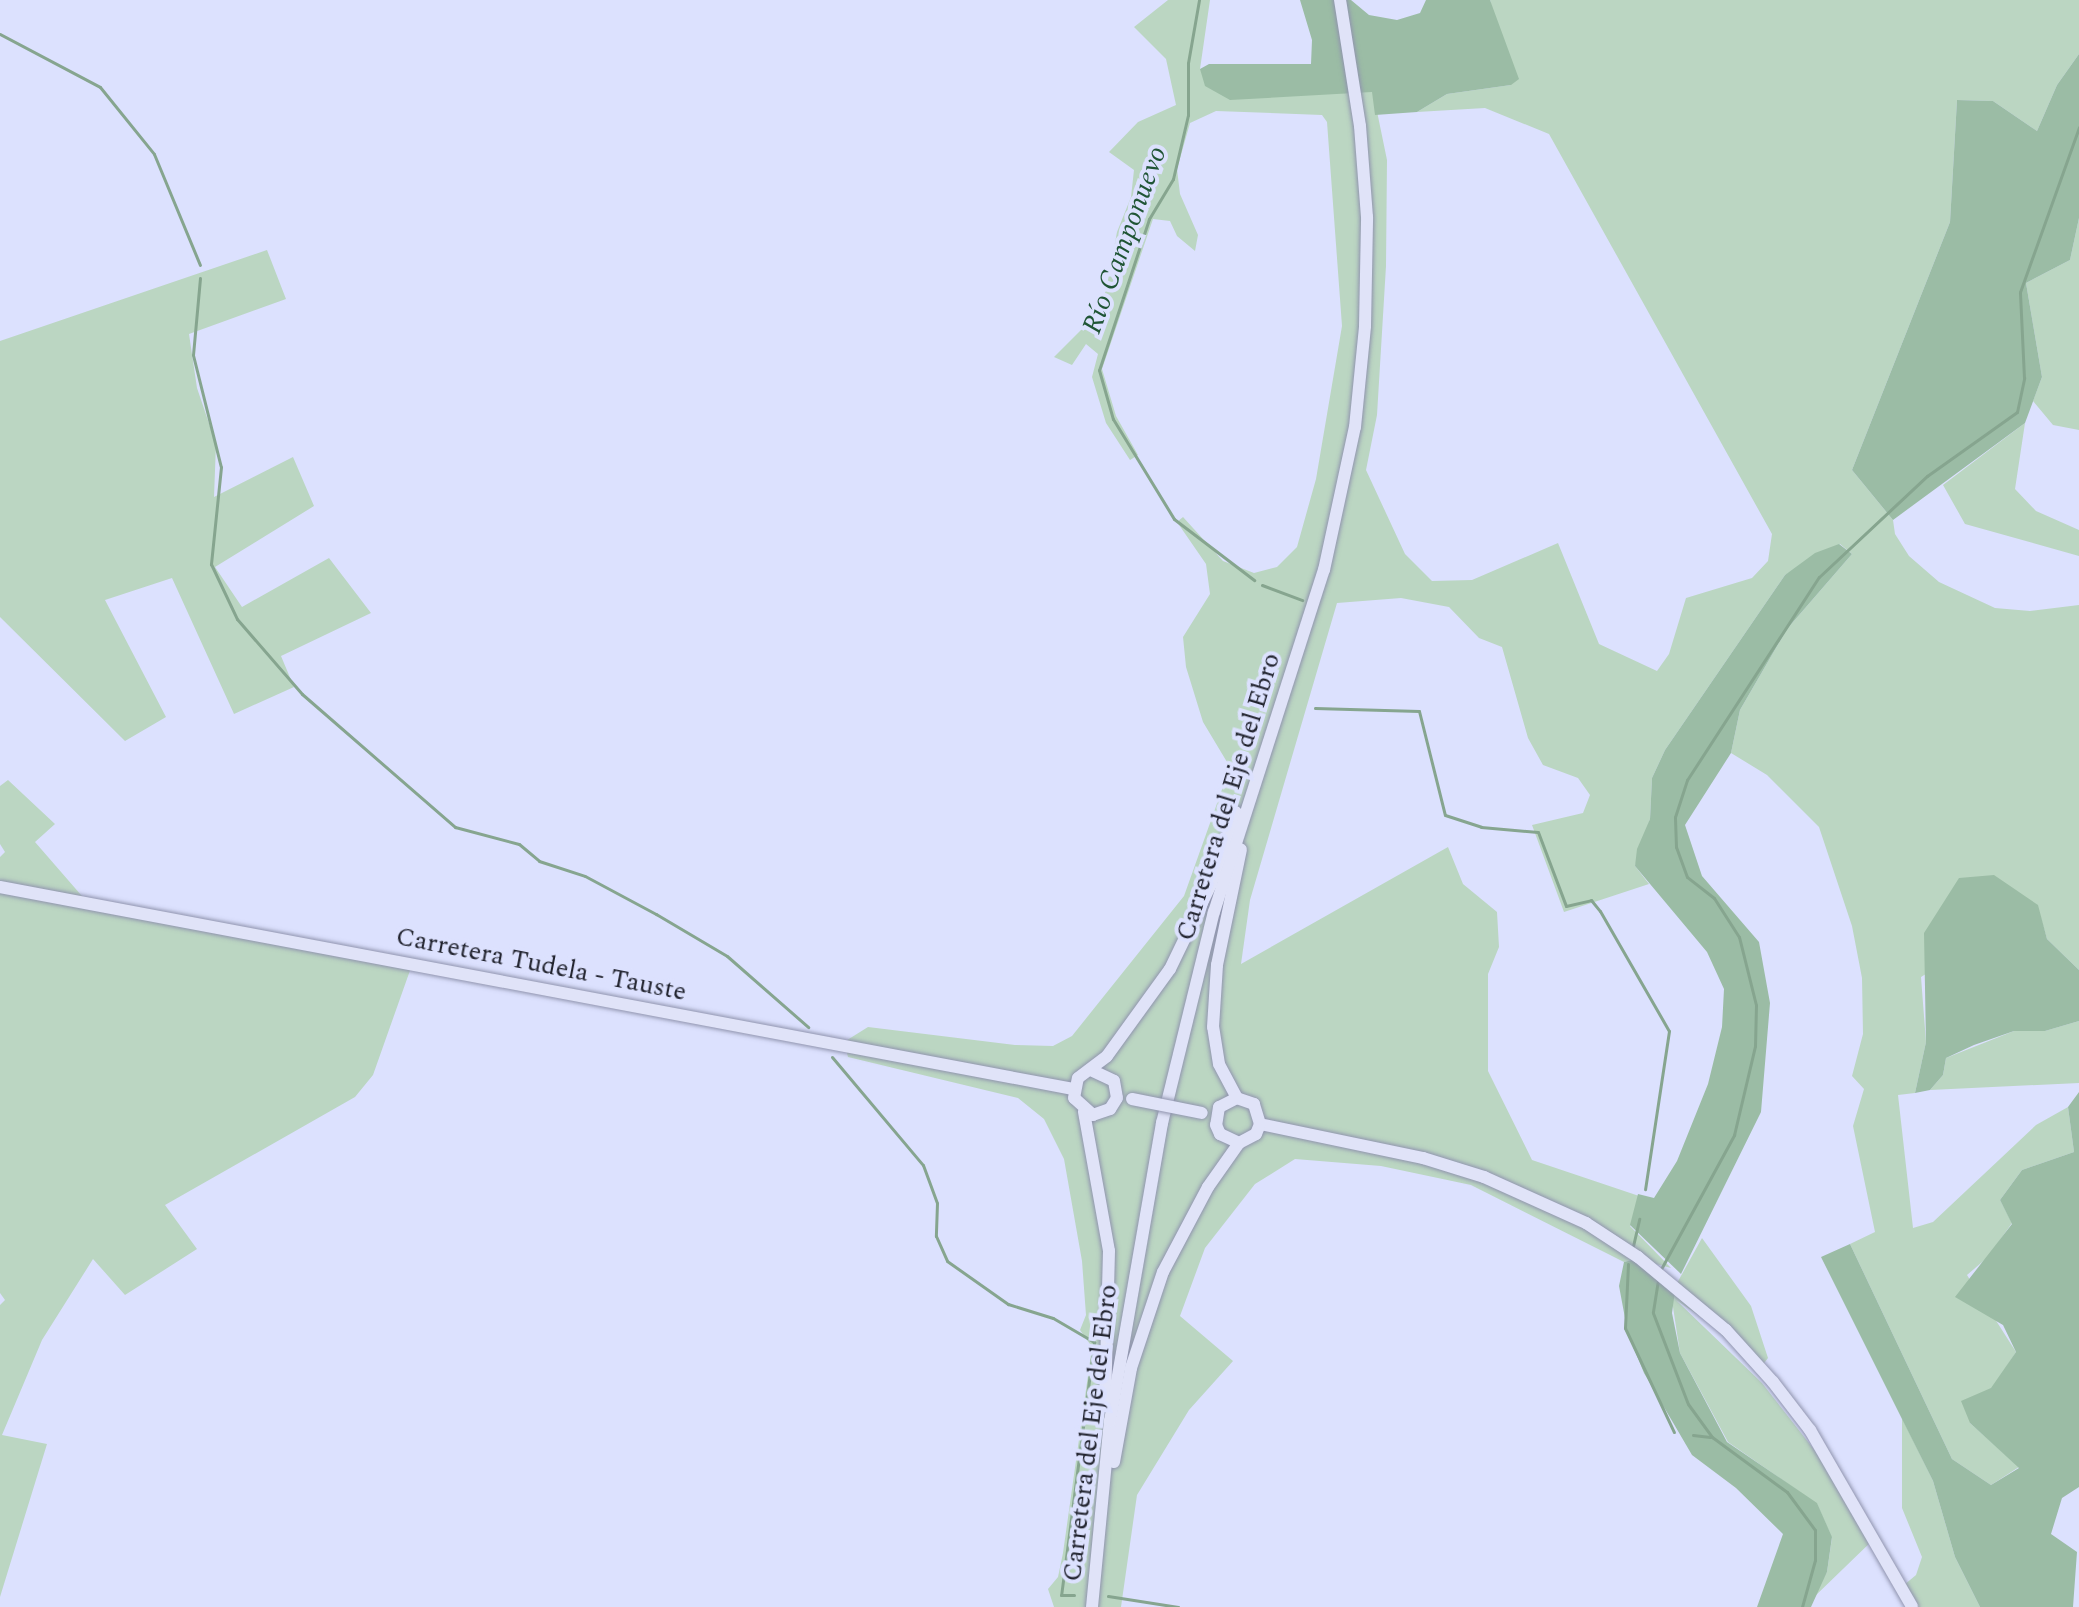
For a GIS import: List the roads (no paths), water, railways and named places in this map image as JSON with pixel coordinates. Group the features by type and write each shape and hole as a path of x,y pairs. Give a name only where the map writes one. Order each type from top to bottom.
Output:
{"main road":[{"name":"Carretera del Eje del Ebro","path":"1091,1607 1130,1289 1162,1123 1214,912 1294,661 1341,500 1365,326 1364,171 1340,0"},
{"path":"1237,1098 1215,1047 1217,965 1236,870 1294,661"},
{"path":"1091,1607 1110,1291 1106,1219 1084,1112 1073,1089 1078,1078 1093,1071 1151,1000 1187,939 1267,743"},
{"name":"Carretera Tudela - Tauste","path":"0,887 1073,1089"},
{"path":"1093,1071 1114,1081 1117,1098"},
{"path":"1117,1098 1209,1115 1220,1134 1239,1143"},
{"path":"1084,1112 1102,1114 1117,1098"},
{"path":"1209,1115 1226,1101 1237,1098 1254,1104 1260,1124"},
{"path":"1098,1541 1144,1322 1186,1226 1239,1143 1249,1140 1260,1124"},
{"path":"1260,1124 1423,1158 1484,1177 1586,1223 1676,1285 1726,1330 1810,1430 1912,1607"}],"waterway":[{"name":"Río Camponuevo","path":"1199,0 1188,63 1188,115 1173,179 1149,219 1099,370 1113,419 1174,519 1254,580"},
{"path":"0,34 100,87 154,154 200,265"},
{"path":"1661,1269 1734,1135 1755,1046 1756,1005 1739,937 1714,898 1687,877 1676,847 1675,817 1687,780 1819,577 1927,476 2017,412 2024,378 2020,292 2079,127"},
{"path":"200,278 193,355 221,467 211,564 237,619 302,694 455,827 519,844 539,861 585,876 656,914 727,956 808,1027"},
{"name":"Río Camponuevo","path":"1262,585 1302,600"},
{"name":"Río Camponuevo","path":"1315,708 1419,711 1445,815 1481,827 1538,832 1566,906 1591,900 1600,911 1669,1031 1645,1189"},
{"path":"832,1057 923,1165 937,1203 936,1236 947,1261 1008,1304 1053,1318 1094,1342 1061,1595 1074,1595"},
{"name":"Río Camponuevo","path":"1633,1246 1639,1219"},
{"name":"Río Camponuevo","path":"1628,1264 1625,1328 1674,1432"},
{"path":"1658,1280 1653,1313 1688,1404 1712,1437 1787,1492 1815,1530 1815,1560 1802,1607"},
{"name":"Río Camponuevo","path":"1693,1435 1710,1437"},
{"path":"1108,1596 1178,1607"}]}
